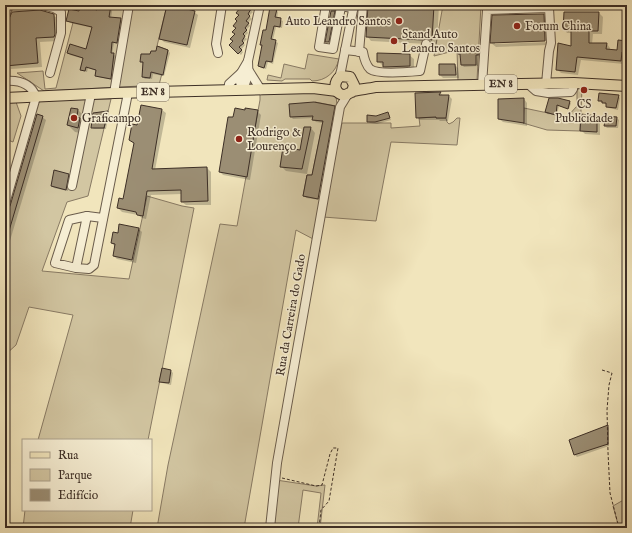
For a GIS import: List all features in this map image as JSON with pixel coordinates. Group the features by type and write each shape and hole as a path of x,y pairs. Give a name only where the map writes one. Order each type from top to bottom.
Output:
{"main road":[{"name":"EN 8","path":"313,88 344,76 346,88"},
{"name":"EN 8","path":"5,98 114,93 313,88 528,84 546,84 572,88 627,86"}],"street":[{"path":"5,16 9,5"},
{"path":"42,5 54,8 61,12 61,33 50,73"},
{"path":"114,93 129,5"},
{"path":"218,53 216,44 222,5"},
{"path":"242,90 240,82 248,61 260,5"},
{"path":"326,5 319,47 333,49 342,7"},
{"path":"330,5 354,7 341,72 338,79"},
{"path":"359,52 363,5"},
{"path":"482,85 487,10 549,8 551,43 546,84"},
{"path":"344,54 363,52 365,61 369,68 381,72 420,71 426,44"},
{"name":"Rua da Carreira do Gado","path":"270,528 276,476 340,107 346,88 344,54"},
{"path":"245,72 261,90"},
{"path":"228,90 229,84 245,72"},
{"path":"5,81 18,80 34,90 36,97 5,204"},
{"path":"5,86 24,84"},
{"path":"528,84 536,92 548,93 572,88"},
{"path":"103,218 87,216 68,220 55,263 76,268 89,269 94,265 128,93"},
{"path":"72,186 91,94"},
{"path":"76,268 87,216"}],"path":[{"path":"602,370 612,373 609,385 608,452 610,493 619,528"},
{"path":"276,476 316,486 322,485 330,454 333,448 338,448 329,501 321,510 319,528"}],"green space":[{"path":"56,5 167,5 157,46 168,50 159,85 44,91 17,73 43,71 45,89 56,88 76,11"},
{"path":"443,5 481,5 477,80 458,81 457,50 434,56"},
{"path":"308,54 339,59 338,64 330,75 317,81 312,81 310,79 285,79 282,81 267,80 268,75 281,78 284,64 305,69"},
{"path":"577,88 582,89 580,131 547,130 523,123 524,108 567,117 577,106"},
{"path":"316,91 336,96 337,105 315,102 313,120 323,121 312,175 307,175 303,196 321,199 315,240 296,230 244,528 157,528 168,465 220,224 237,226 260,100 260,92"},
{"path":"111,99 88,196 67,202 42,271 129,279 147,196 194,208 148,439 38,439 73,315 29,307 16,345 5,355 5,191 31,100"},
{"path":"7,102 16,102 21,116 13,142 8,140"},
{"path":"419,118 446,118 449,124 457,118 460,118 457,145 391,142 376,221 323,217 342,123 391,123 391,128 420,126"},
{"path":"276,480 316,486 325,485 320,528 317,528 321,493 303,490 298,528 270,528"},
{"path":"627,498 627,528 619,528 613,506"},
{"path":"25,511 133,511 130,528 23,528"}],"building":[{"path":"80,5 97,10 98,5 111,5 109,17 121,18 117,43 112,42 111,53 114,53 111,79 95,76 96,70 86,67 85,71 80,70 83,58 67,53 70,44 86,49 92,27 66,21 69,9 79,11"},
{"path":"167,5 188,5 187,9 195,11 187,45 159,39"},
{"path":"237,5 247,5 251,9 248,14 250,16 246,21 249,23 245,28 247,30 243,34 245,36 242,41 244,43 239,47 242,50 238,54 229,45 233,41 230,39 235,34 232,32 236,28 233,26 237,21 235,19 239,15 236,13 240,8"},
{"name":"Auto Leandro Santos","path":"368,5 434,5 432,40 366,37"},
{"path":"270,7 277,9 275,17 281,18 280,27 274,26 271,39 276,40 272,62 266,61 264,68 258,66 262,45 260,45 263,30 266,30"},
{"path":"40,10 54,14 55,34 54,37 36,38 38,63 5,66 5,46 9,45 8,21 12,12"},
{"path":"331,11 335,11 329,42 325,42"},
{"path":"564,12 599,12 598,31 589,31 589,43 607,43 606,49 617,50 618,40 627,41 627,52 622,52 621,61 577,57 575,72 556,70 558,43 571,46 571,30 563,30"},
{"name":"Forum China","path":"544,14 545,41 490,43 492,15"},
{"path":"157,46 168,50 163,75 151,72 150,78 142,77 143,62 140,62 141,54 150,54 151,51 156,51"},
{"path":"458,46 478,46 476,65 461,65 460,54 458,54"},
{"path":"377,53 410,54 410,66 383,67 383,62 377,62"},
{"path":"439,64 455,64 456,75 439,75"},
{"path":"441,92 439,95 449,95 446,118 416,118 415,93"},
{"path":"599,93 619,95 616,108 606,107 606,103 598,101"},
{"path":"524,98 524,123 498,119 498,99"},
{"path":"549,98 558,98 570,101 568,109 557,105 556,115 545,112"},
{"path":"314,102 335,106 318,199 303,196 307,175 312,175 323,121 312,120 313,116 290,117 289,104"},
{"path":"141,105 162,109 152,169 207,167 208,201 181,202 181,190 147,191 143,216 137,215 136,212 117,208 119,198 123,199 134,143 129,140 132,124 137,125"},
{"name":"Graficampo","path":"71,108 78,109 77,117 80,118 78,128 67,125"},
{"name":"Rodrigo & Lourenço","path":"235,108 258,110 247,177 219,172 228,117 233,117"},
{"path":"108,111 104,128 91,128 93,113"},
{"path":"388,112 390,118 375,122 367,122 367,115 376,116"},
{"path":"37,114 43,116 5,241 5,220"},
{"path":"581,114 597,116 597,132 580,131"},
{"path":"606,116 617,117 616,126 604,126"},
{"path":"304,127 311,127 302,169 280,167 283,147 300,150"},
{"path":"54,170 69,174 66,190 51,186"},
{"path":"119,224 139,228 132,260 113,256 115,244 111,243 113,232 118,233"},
{"path":"162,368 171,370 169,383 159,382"},
{"path":"608,425 608,444 574,455 569,440"}],"place":[{"name":"Auto Leandro Santos","path":"399,21"},
{"name":"Forum China","path":"517,26"},
{"name":"Stand Auto Leandro Santos","path":"394,41"},
{"name":"CS Publicidade","path":"584,90"},
{"name":"Graficampo","path":"74,118"},
{"name":"Rodrigo & Lourenço","path":"239,139"}]}
